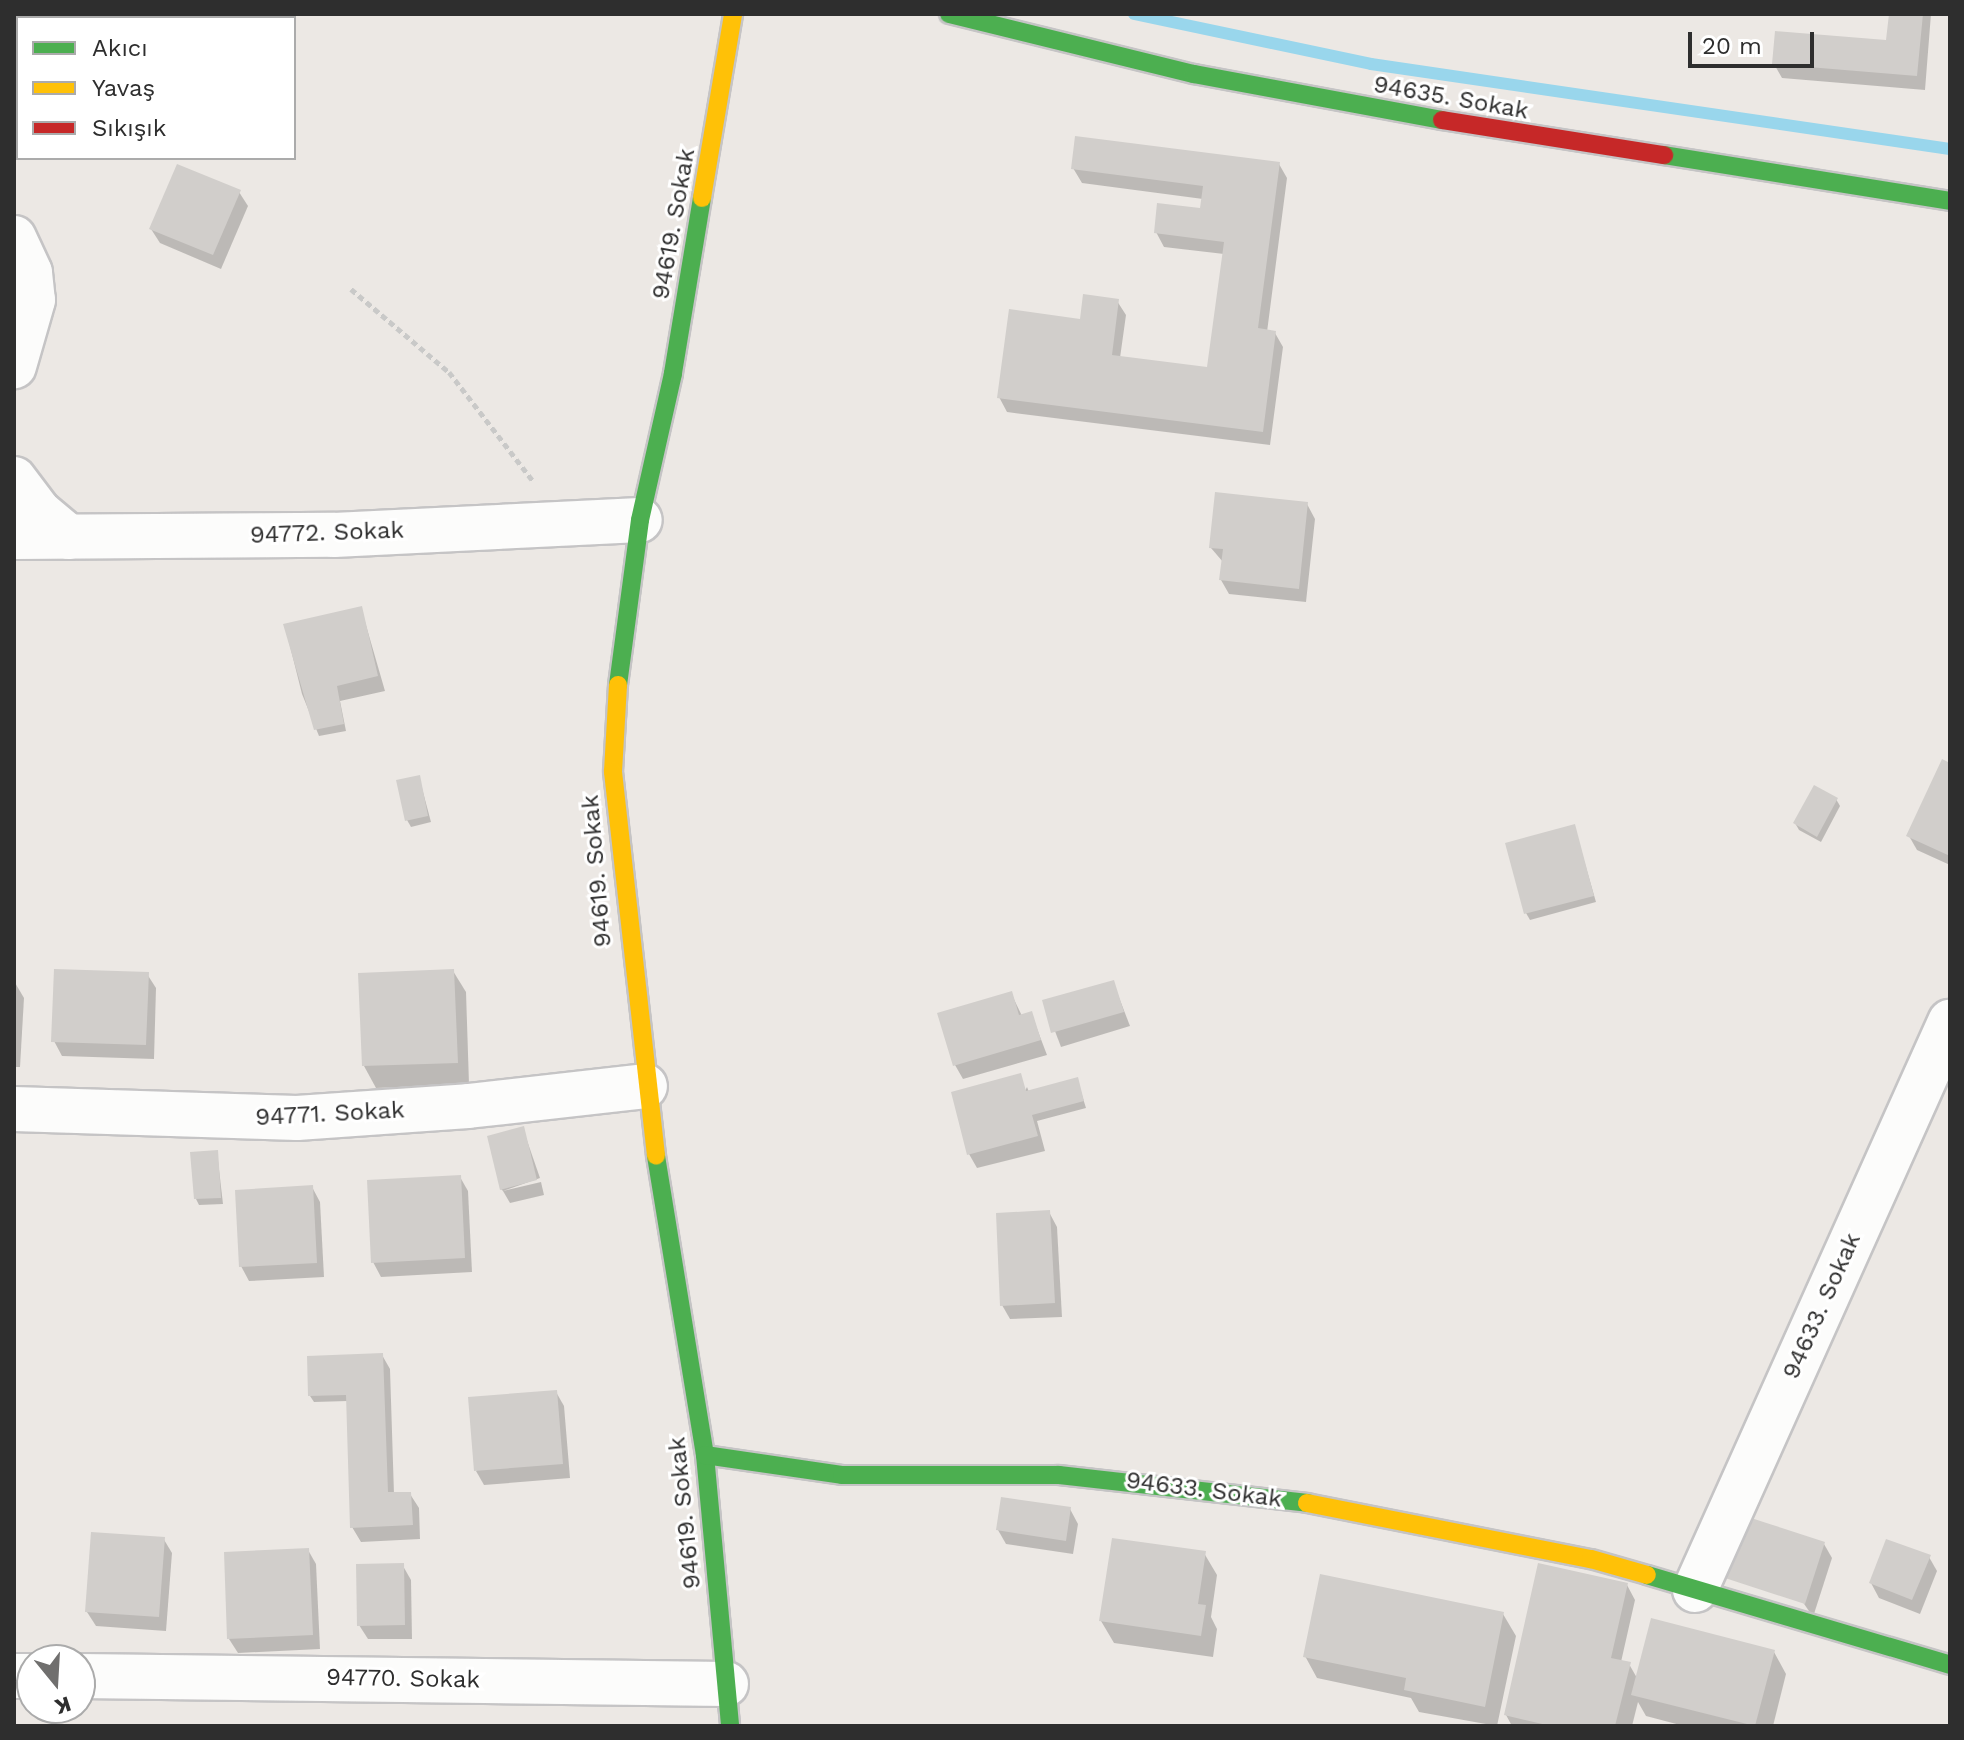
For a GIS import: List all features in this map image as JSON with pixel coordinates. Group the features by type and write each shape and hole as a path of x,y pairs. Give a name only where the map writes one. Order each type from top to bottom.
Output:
{"street":[{"name":"94619. Sokak","path":"728,1705 705,1455 645,1086 613,772 620,659 640,520 673,373 733,14"},
{"name":"94635. Sokak","path":"949,14 1194,74 1339,103 1950,201"},
{"path":"14,366 33,300 22,256"},
{"path":"14,479 39,512 69,537"},
{"name":"94772. Sokak","path":"14,537 334,535 640,520"},
{"name":"94633. Sokak","path":"1695,1590 1950,1022"},
{"name":"94771. Sokak","path":"14,1109 297,1118 468,1106 645,1086"},
{"name":"94633. Sokak","path":"705,1455 842,1475 1059,1475 1259,1496 1519,1542 1950,1665"},
{"name":"94770. Sokak","path":"96,1677 728,1705"}],"path":[{"path":"351,289 449,372 565,523"}],"building":[{"path":"1889,14 1923,14 1917,76 1772,64 1775,31 1886,40"},
{"path":"1075,136 1280,162 1258,328 1276,331 1263,432 997,398 1009,309 1080,319 1083,294 1119,299 1112,355 1207,367 1224,242 1154,233 1157,203 1200,208 1203,186 1071,169"},
{"path":"177,164 241,190 213,255 149,229"},
{"path":"1215,492 1308,502 1299,589 1219,580 1223,549 1209,548"},
{"path":"362,606 378,676 337,686 344,724 314,730 283,624"},
{"path":"1942,759 1950,763 1950,856 1906,836"},
{"path":"420,775 428,816 405,821 396,780"},
{"path":"1814,785 1838,798 1817,837 1793,823"},
{"path":"1575,824 1594,896 1524,914 1505,843"},
{"path":"54,969 149,972 146,1045 51,1042"},
{"path":"454,969 458,1063 362,1066 358,973"},
{"path":"1114,980 1124,1012 1051,1033 1042,1000"},
{"path":"1012,991 1019,1015 1032,1011 1041,1040 953,1066 937,1013"},
{"path":"1021,1073 1026,1091 1078,1077 1084,1101 1032,1115 1038,1136 967,1155 951,1092"},
{"path":"524,1126 537,1180 500,1190 487,1136"},
{"path":"218,1150 221,1198 194,1199 190,1152"},
{"path":"461,1175 465,1258 371,1263 367,1180"},
{"path":"313,1185 317,1263 239,1267 235,1190"},
{"path":"1050,1210 1055,1303 1000,1306 996,1213"},
{"path":"383,1353 388,1492 411,1492 413,1525 350,1528 346,1395 308,1396 307,1356"},
{"path":"557,1390 563,1464 474,1471 468,1397"},
{"path":"1001,1497 1071,1507 1066,1541 996,1530"},
{"path":"1745,1516 1825,1542 1805,1604 1725,1578"},
{"path":"91,1532 165,1537 159,1617 85,1612"},
{"path":"1112,1538 1206,1551 1198,1604 1206,1605 1201,1636 1099,1621"},
{"path":"1886,1539 1931,1555 1912,1600 1869,1583"},
{"path":"309,1548 313,1635 227,1639 224,1552"},
{"path":"404,1563 405,1625 357,1626 356,1564"},
{"path":"1538,1563 1628,1583 1611,1658 1631,1662 1615,1726 1551,1726 1504,1715"},
{"path":"1320,1574 1504,1612 1485,1707 1404,1690 1406,1678 1303,1657"},
{"path":"1651,1618 1775,1650 1755,1726 1631,1695"}],"waterway":[{"path":"1134,14 1371,64 1950,149"}],"traffic: fast":[{"path":"949,14 1194,74 1442,120"},
{"path":"1664,155 1950,201"},
{"path":"618,685 640,520 673,373 702,198"},
{"path":"656,1156 705,1455 730,1726"},
{"path":"705,1455 842,1475 1059,1475 1307,1503"},
{"path":"1647,1575 1950,1665"}],"traffic: slow":[{"path":"702,198 733,14"},
{"path":"618,685 613,772 656,1156"},
{"path":"1307,1503 1591,1559 1647,1575"}],"traffic: jam":[{"path":"1442,120 1664,155"}]}
